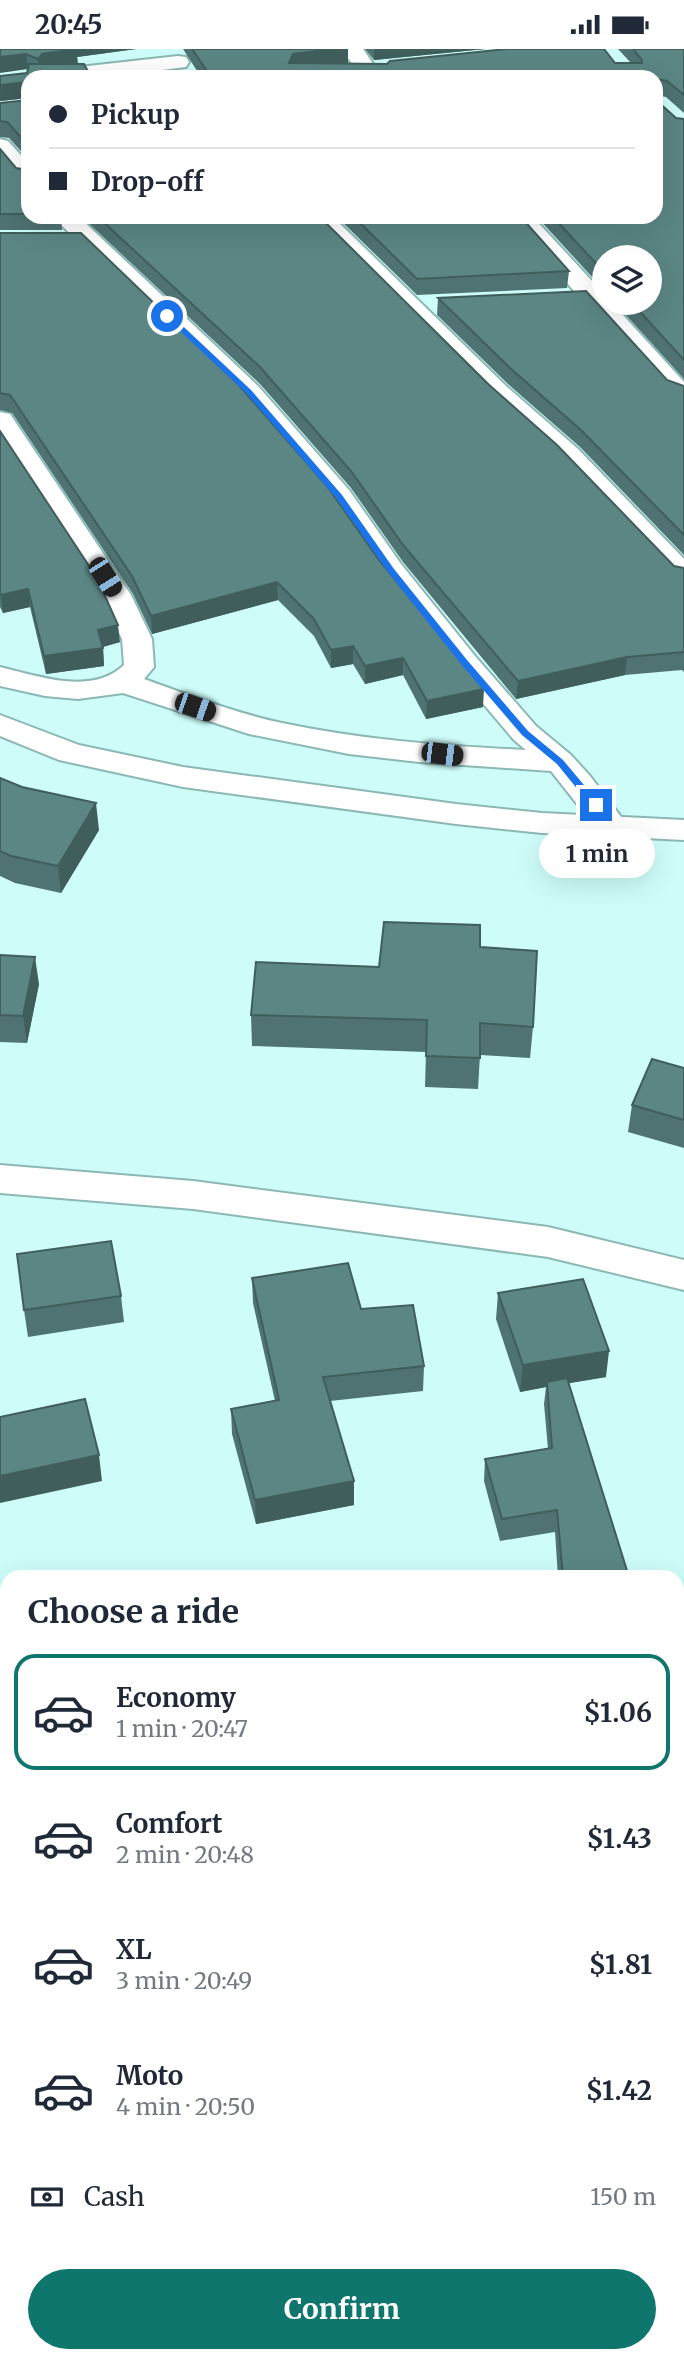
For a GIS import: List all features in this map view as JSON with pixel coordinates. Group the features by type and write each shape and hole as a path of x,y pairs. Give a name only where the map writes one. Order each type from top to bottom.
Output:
{"street":[{"path":"352,49 377,70"},
{"path":"116,70 180,63"},
{"path":"0,146 21,169"},
{"path":"326,224 498,393 568,455 684,576"},
{"path":"525,224 579,298 684,394"},
{"path":"71,233 248,392 339,496 391,570 525,733 560,762 612,826"},
{"path":"412,306 439,305"},
{"path":"0,420 110,584 137,639 139,667 122,682 89,690 32,685 0,676"},
{"path":"122,682 219,715 281,732 468,757 560,762"},
{"path":"0,725 70,753 183,777 456,814 542,823 684,830"},
{"path":"468,757 525,733"},
{"path":"0,1178 193,1195 548,1242 684,1275"}],"building":[{"path":"0,49 76,49 42,54 38,59 26,54 0,57"},
{"path":"192,49 333,49 293,54 289,63 387,64 390,61 507,49 604,49 615,63 642,63 633,49 684,49 684,95 663,80 663,70 206,70"},
{"path":"29,64 84,64 87,70 28,70"},
{"path":"21,74 21,83 0,85 0,76"},
{"path":"21,101 21,137 7,122 0,121 0,103"},
{"path":"663,106 676,118 684,119 684,360 643,315 662,315 662,245 592,245 592,259 559,224 663,224"},
{"path":"0,149 16,168 21,169 21,214 0,214"},
{"path":"106,224 327,224 488,384 557,445 674,566 684,568 684,652 627,657 518,681 403,545 351,471 260,367"},
{"path":"361,224 527,224 569,271 417,279"},
{"path":"0,233 81,233 237,383 327,486 379,560 484,689 427,701 403,658 365,666 353,646 331,650 314,619 277,582 151,616 132,576 10,395 0,393"},
{"path":"586,291 592,298 592,315 608,315 667,380 684,386 684,535 581,430 510,368 438,298"},
{"path":"0,431 97,578 118,625 98,630 103,648 44,656 28,589 1,595 0,593"},
{"path":"0,778 22,787 96,803 58,866 0,851"},
{"path":"384,922 480,925 480,947 537,951 533,1027 480,1023 480,1058 426,1056 427,1020 251,1015 256,962 379,967"},
{"path":"0,955 35,957 23,1016 0,1015"},
{"path":"652,1059 684,1068 684,1120 632,1105"},
{"path":"111,1241 121,1296 24,1310 17,1254"},
{"path":"348,1263 361,1309 413,1305 424,1366 323,1377 354,1481 255,1500 231,1409 279,1400 252,1278"},
{"path":"583,1279 609,1351 523,1365 498,1293"},
{"path":"567,1378 627,1570 562,1570 557,1510 502,1519 485,1459 552,1448 547,1382"},
{"path":"85,1399 99,1455 0,1476 0,1417"}],"route":[{"path":"167,316 248,392 339,496 391,570 464,662 525,733 560,762 596,805"}]}
